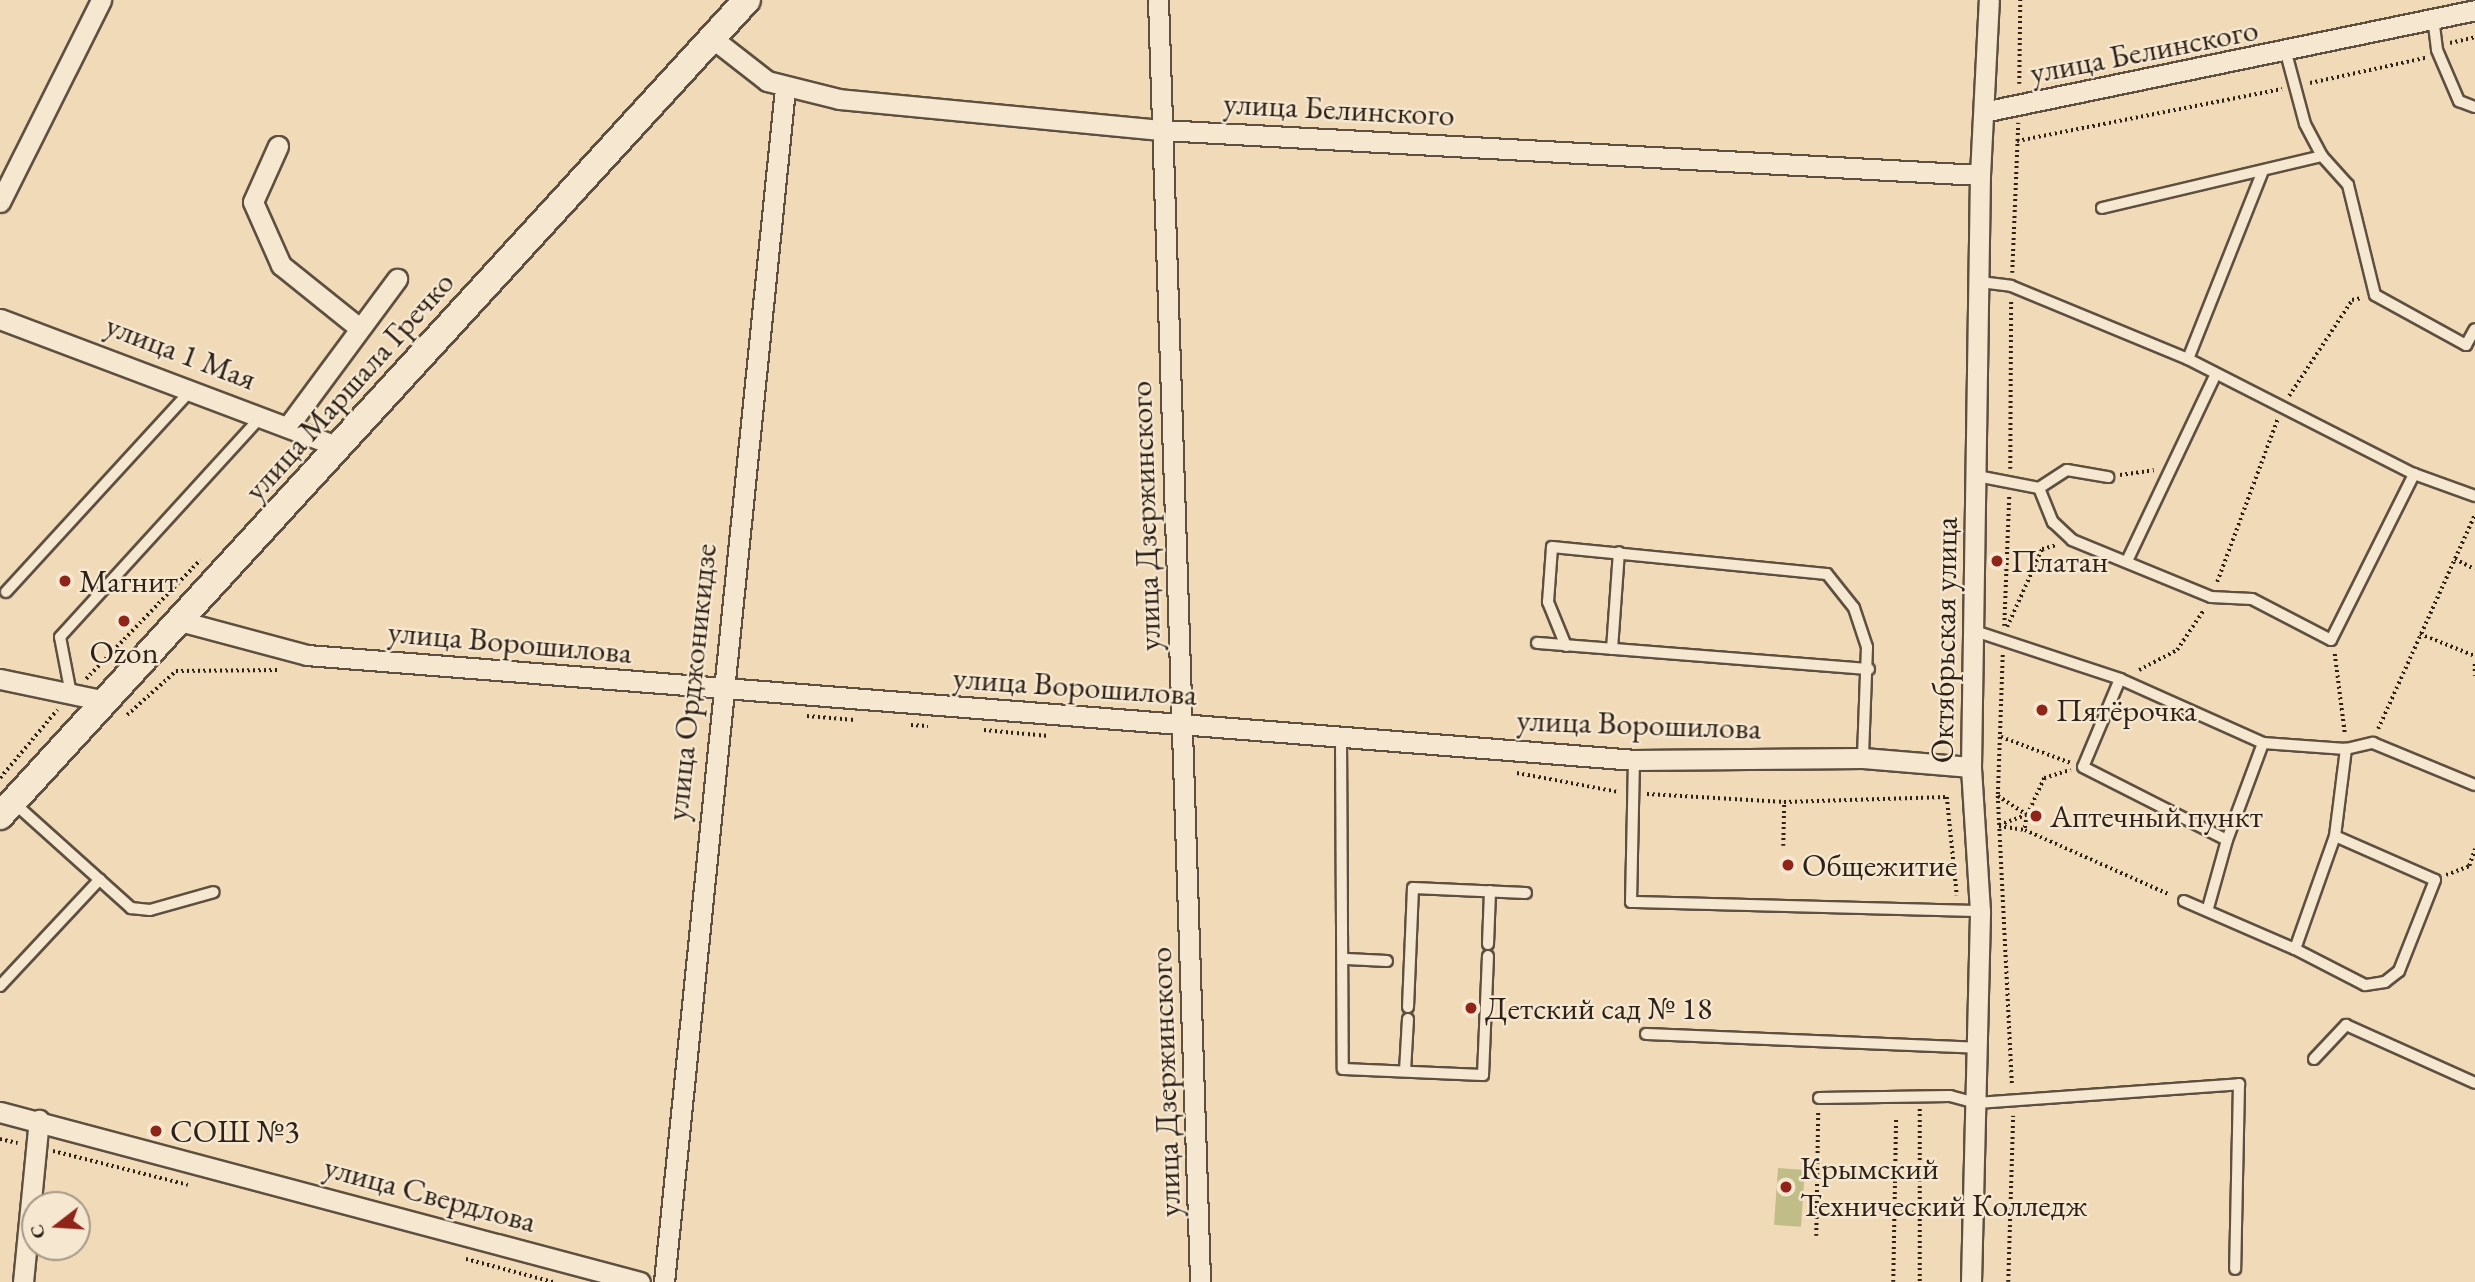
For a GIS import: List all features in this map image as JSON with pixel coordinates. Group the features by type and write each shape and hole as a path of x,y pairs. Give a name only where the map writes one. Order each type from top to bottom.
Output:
{"main road":[{"name":"улица Маршала Гречко","path":"6,808 113,711 180,621 747,0"}],"street":[{"path":"0,202 101,0"},
{"name":"улица Дзержинского","path":"1158,0 1200,1282"},
{"name":"Октябрьская улица","path":"1971,1282 1980,911 1971,767 1980,175 1987,111 1989,0"},
{"name":"улица Белинского","path":"1987,111 2286,53 2433,17 2475,10"},
{"name":"улица Белинского","path":"712,38 785,88 1163,130 1980,175"},
{"name":"улица Орджоникидзе","path":"664,1282 719,688 785,88"},
{"path":"278,146 253,202 281,265 358,326"},
{"path":"289,425 358,326 397,279"},
{"name":"улица 1 Мая","path":"0,319 193,388 338,447"},
{"name":"улица Ворошилова","path":"180,621 307,656 1634,760 1863,758 1971,767"},
{"path":"0,679 71,694 113,711"},
{"name":"улица Свердлова","path":"0,1112 39,1120 640,1282"},
{"path":"23,1282 39,1120"}],"lane":[{"path":"2433,17 2437,50 2459,101 2475,107"},
{"path":"2286,53 2292,87 2322,156 2347,185 2375,295 2466,345 2475,329"},
{"path":"2102,208 2262,173 2322,156"},
{"path":"2188,359 2262,173"},
{"path":"1980,282 2011,286 2188,359 2215,376 2414,474 2475,496"},
{"path":"2127,561 2215,376"},
{"path":"6,592 193,388"},
{"path":"71,694 60,637 263,415"},
{"path":"1977,476 2039,488 2067,470 2108,477"},
{"path":"2039,488 2053,522 2073,540 2211,597 2252,599 2331,639 2414,474"},
{"path":"1566,646 1548,602 1552,547 1827,574 1859,617 1869,669 1863,758"},
{"path":"1612,649 1619,552"},
{"path":"1975,631 2003,636 2120,680 2263,743 2346,749 2373,743 2475,785"},
{"path":"1537,643 1869,669"},
{"path":"2120,680 2083,767 2227,840"},
{"path":"1341,737 1347,959 1343,1069 1483,1075 1488,956"},
{"path":"2208,908 2227,840 2263,743"},
{"path":"2295,949 2335,836 2346,749"},
{"path":"1634,760 1631,902 1980,911"},
{"path":"6,808 100,879 120,902 140,910 214,892"},
{"path":"2184,901 2208,908 2365,985 2385,982 2399,971 2435,880 2335,836"},
{"path":"0,986 100,879"},
{"path":"1408,1007 1413,888 1526,893"},
{"path":"1488,944 1490,891"},
{"path":"1347,959 1387,961"},
{"path":"1405,1072 1408,1019"},
{"path":"2314,1059 2346,1026 2475,1083"},
{"path":"1646,1034 1978,1048"},
{"path":"1819,1098 1919,1097 1977,1102 2239,1084 2235,1269"}],"path":[{"path":"2017,141 2423,59 2437,50 2475,37"},
{"path":"2120,680 2177,650 2211,597 2282,407 2352,300 2375,295"},
{"path":"2108,477 2172,468"},
{"path":"2373,743 2475,514"},
{"path":"2003,636 2042,549 2073,540"},
{"path":"2455,559 2475,569"},
{"path":"2420,634 2475,656"},
{"path":"2331,639 2346,749"},
{"path":"2475,664 2475,676"},
{"path":"113,711 176,671 293,671"},
{"path":"2003,679 2011,681"},
{"path":"795,715 864,720"},
{"path":"907,724 936,726"},
{"path":"970,728 1059,736"},
{"path":"2001,737 2083,767"},
{"path":"2025,830 2027,815 2044,778 2083,767"},
{"path":"1506,771 1633,793 1784,802 1947,797"},
{"path":"1998,796 2027,815"},
{"path":"1783,846 1784,802"},
{"path":"2027,815 1999,825 2025,830 2184,901"},
{"path":"2435,880 2469,866 2475,849"},
{"path":"1919,1097 1920,1282"},
{"path":"1816,1236 1819,1098"},
{"path":"1893,1282 1896,1118"},
{"path":"0,1139 198,1187"},
{"path":"1868,1210 1956,1215"},
{"path":"452,1255 553,1282"}],"shaded area":[{"path":"1778,1168 1805,1170 1801,1227 1774,1225"}],"place":[{"name":"Платан","path":"1997,561"},
{"name":"Магнит","path":"65,581"},
{"name":"Ozon","path":"124,621"},
{"name":"Пятёрочка","path":"2042,710"},
{"name":"Аптечный пункт","path":"2036,816"},
{"name":"Общежитие","path":"1788,865"},
{"name":"Детский сад № 18","path":"1471,1008"},
{"name":"СОШ №3","path":"156,1131"},
{"name":"Крымский Технический Колледж","path":"1786,1187"}]}
